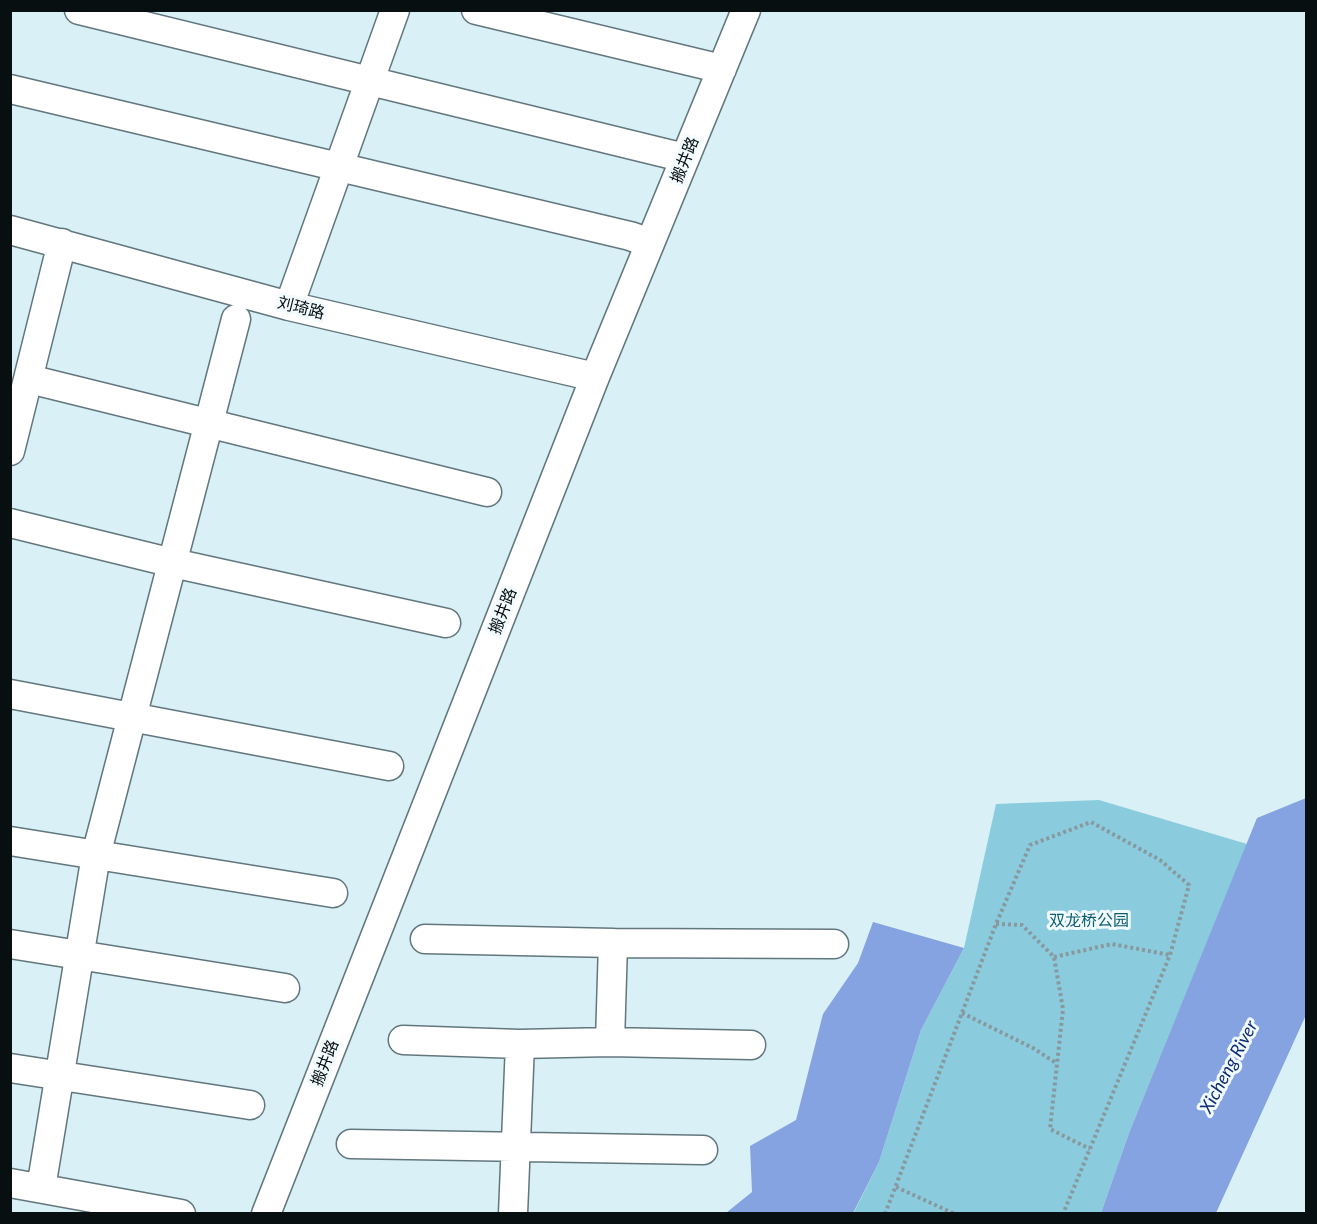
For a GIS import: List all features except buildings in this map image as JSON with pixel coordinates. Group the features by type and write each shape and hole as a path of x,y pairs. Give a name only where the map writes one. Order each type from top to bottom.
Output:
{"street":[{"path":"79,10 686,158"},
{"path":"289,306 395,10"},
{"path":"476,10 722,69"},
{"name":"搬井路","path":"266,1214 595,377 746,10"},
{"path":"10,89 630,236 650,243"},
{"name":"刘琦路","path":"10,230 289,306 595,377"},
{"path":"10,450 25,360 62,243"},
{"path":"41,1188 96,855 237,319"},
{"path":"25,360 209,424 487,492"},
{"path":"10,523 173,563 446,623"},
{"path":"10,694 389,766"},
{"path":"10,841 333,893"},
{"path":"425,939 834,944"},
{"path":"610,1042 613,943"},
{"path":"10,944 285,988"},
{"path":"403,1040 520,1044 610,1042 751,1045"},
{"path":"513,1214 520,1044"},
{"path":"10,1068 250,1105"},
{"path":"351,1144 703,1150"},
{"path":"10,1183 41,1188 77,1204 181,1214"}],"path":[{"path":"885,1214 996,924 1030,845 1091,822 1160,860 1189,885 1170,955 1063,1214"},
{"path":"996,924 1022,925 1054,957 1063,1010 1050,1129 1090,1149"},
{"path":"1054,957 1112,944 1170,955"},
{"path":"962,1013 1033,1048 1056,1063"},
{"path":"896,1187 953,1213"}],"green space":[{"name":"双龙桥公园","path":"1099,800 1247,844 1129,1133 1101,1213 853,1214 879,1162 921,1030 964,948 996,804"}],"water":[{"name":"Xicheng River","path":"1306,798 1306,1015 1216,1213 1101,1213 1129,1133 1257,818"},
{"path":"873,922 964,948 921,1030 879,1162 853,1213 726,1213 752,1192 750,1146 796,1120 823,1014 858,963"}]}
